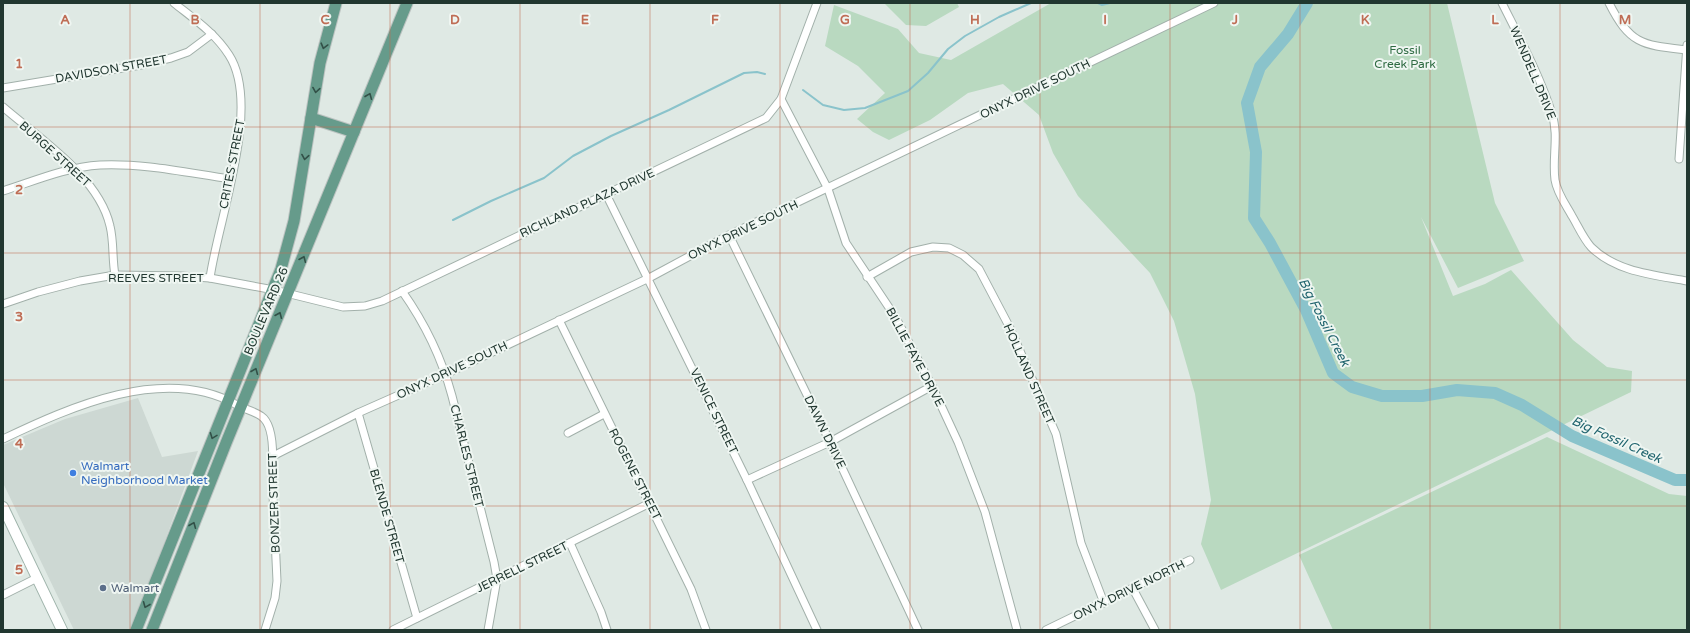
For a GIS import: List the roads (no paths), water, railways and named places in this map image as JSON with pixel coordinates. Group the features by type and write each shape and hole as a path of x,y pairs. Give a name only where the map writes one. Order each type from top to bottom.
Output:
{"main road":[{"name":"BOULEVARD 26","path":"136,630 228,399 274,290 294,221 320,63 336,3"},
{"name":"BOULEVARD 26","path":"152,630 241,407 407,3"},
{"path":"311,118 354,132"},
{"path":"3,507 62,630"},
{"path":"166,556 179,561"}],"street":[{"name":"CRITES STREET","path":"174,3 212,34 230,56 235,68 242,95 240,128 210,278"},
{"name":"RICHLAND PLAZA DRIVE","path":"288,293 343,307 355,307 371,304 402,291 766,118 780,99 817,3"},
{"name":"ONYX DRIVE SOUTH","path":"273,456 358,413 446,374 649,278 729,235 828,189 1214,3"},
{"name":"WENDELL DRIVE","path":"1502,3 1530,61 1553,115 1556,135 1553,165 1556,182 1581,232 1590,246 1606,259 1623,267 1687,281"},
{"path":"1609,3 1620,23 1627,32 1640,42 1652,46 1687,50"},
{"name":"DAVIDSON STREET","path":"3,88 141,66 188,52 212,34"},
{"path":"1679,159 1687,45"},
{"name":"BILLIE FAYE DRIVE","path":"780,99 828,189 846,243 867,277 892,312 932,386 958,442 985,512 1017,630"},
{"name":"BURGE STREET","path":"3,107 76,169 92,186 103,205 110,226 115,275"},
{"path":"3,191 76,169 99,165 140,166 231,179"},
{"name":"VENICE STREET","path":"606,194 649,278 747,480 817,630"},
{"name":"DAWN DRIVE","path":"729,235 830,442 918,630"},
{"name":"HOLLAND STREET","path":"867,277 912,252 933,247 949,248 956,251 979,268 1010,328 1056,434 1081,543 1104,604"},
{"name":"REEVES STREET","path":"3,304 38,292 80,281 115,275 210,278 288,293"},
{"name":"CHARLES STREET","path":"402,291 416,311 446,374 494,562 497,579 488,630"},
{"name":"ROGENE STREET","path":"559,320 604,414 650,503 694,596 706,630"},
{"path":"747,480 830,442 932,386"},
{"name":"BONZER STREET","path":"3,439 76,406 124,394 174,388 213,393 263,416 270,427 273,456 272,473 277,581 265,630"},
{"name":"BLENDE STREET","path":"358,413 417,618"},
{"path":"568,433 604,414"},
{"name":"JERRELL STREET","path":"393,630 650,503"},
{"path":"570,543 607,630"},
{"name":"ONYX DRIVE NORTH","path":"1046,630 1104,604 1190,560"},
{"path":"3,594 37,578"},
{"path":"1133,589 1155,630"}],"waterway":[{"path":"803,90 823,105 844,110 865,108 908,91 928,73 948,49 965,36 999,17 1031,3"},
{"path":"1098,3 1102,5 1110,3"},
{"name":"Big Fossil Creek","path":"1307,3 1288,34 1260,67 1247,103 1256,152 1254,218 1270,243 1306,310 1333,373 1352,387 1382,396 1422,396 1457,390 1495,393 1522,405 1572,436 1675,480 1687,480"},
{"path":"453,220 491,201 544,178 573,156 611,136 669,110 744,73 757,72 765,74"}],"place":[{"name":"Walmart Neighborhood Market","path":"73,473"},
{"name":"Walmart","path":"103,588"}],"park label":[{"name":"Fossil Creek Park","path":"1405,57"}]}
